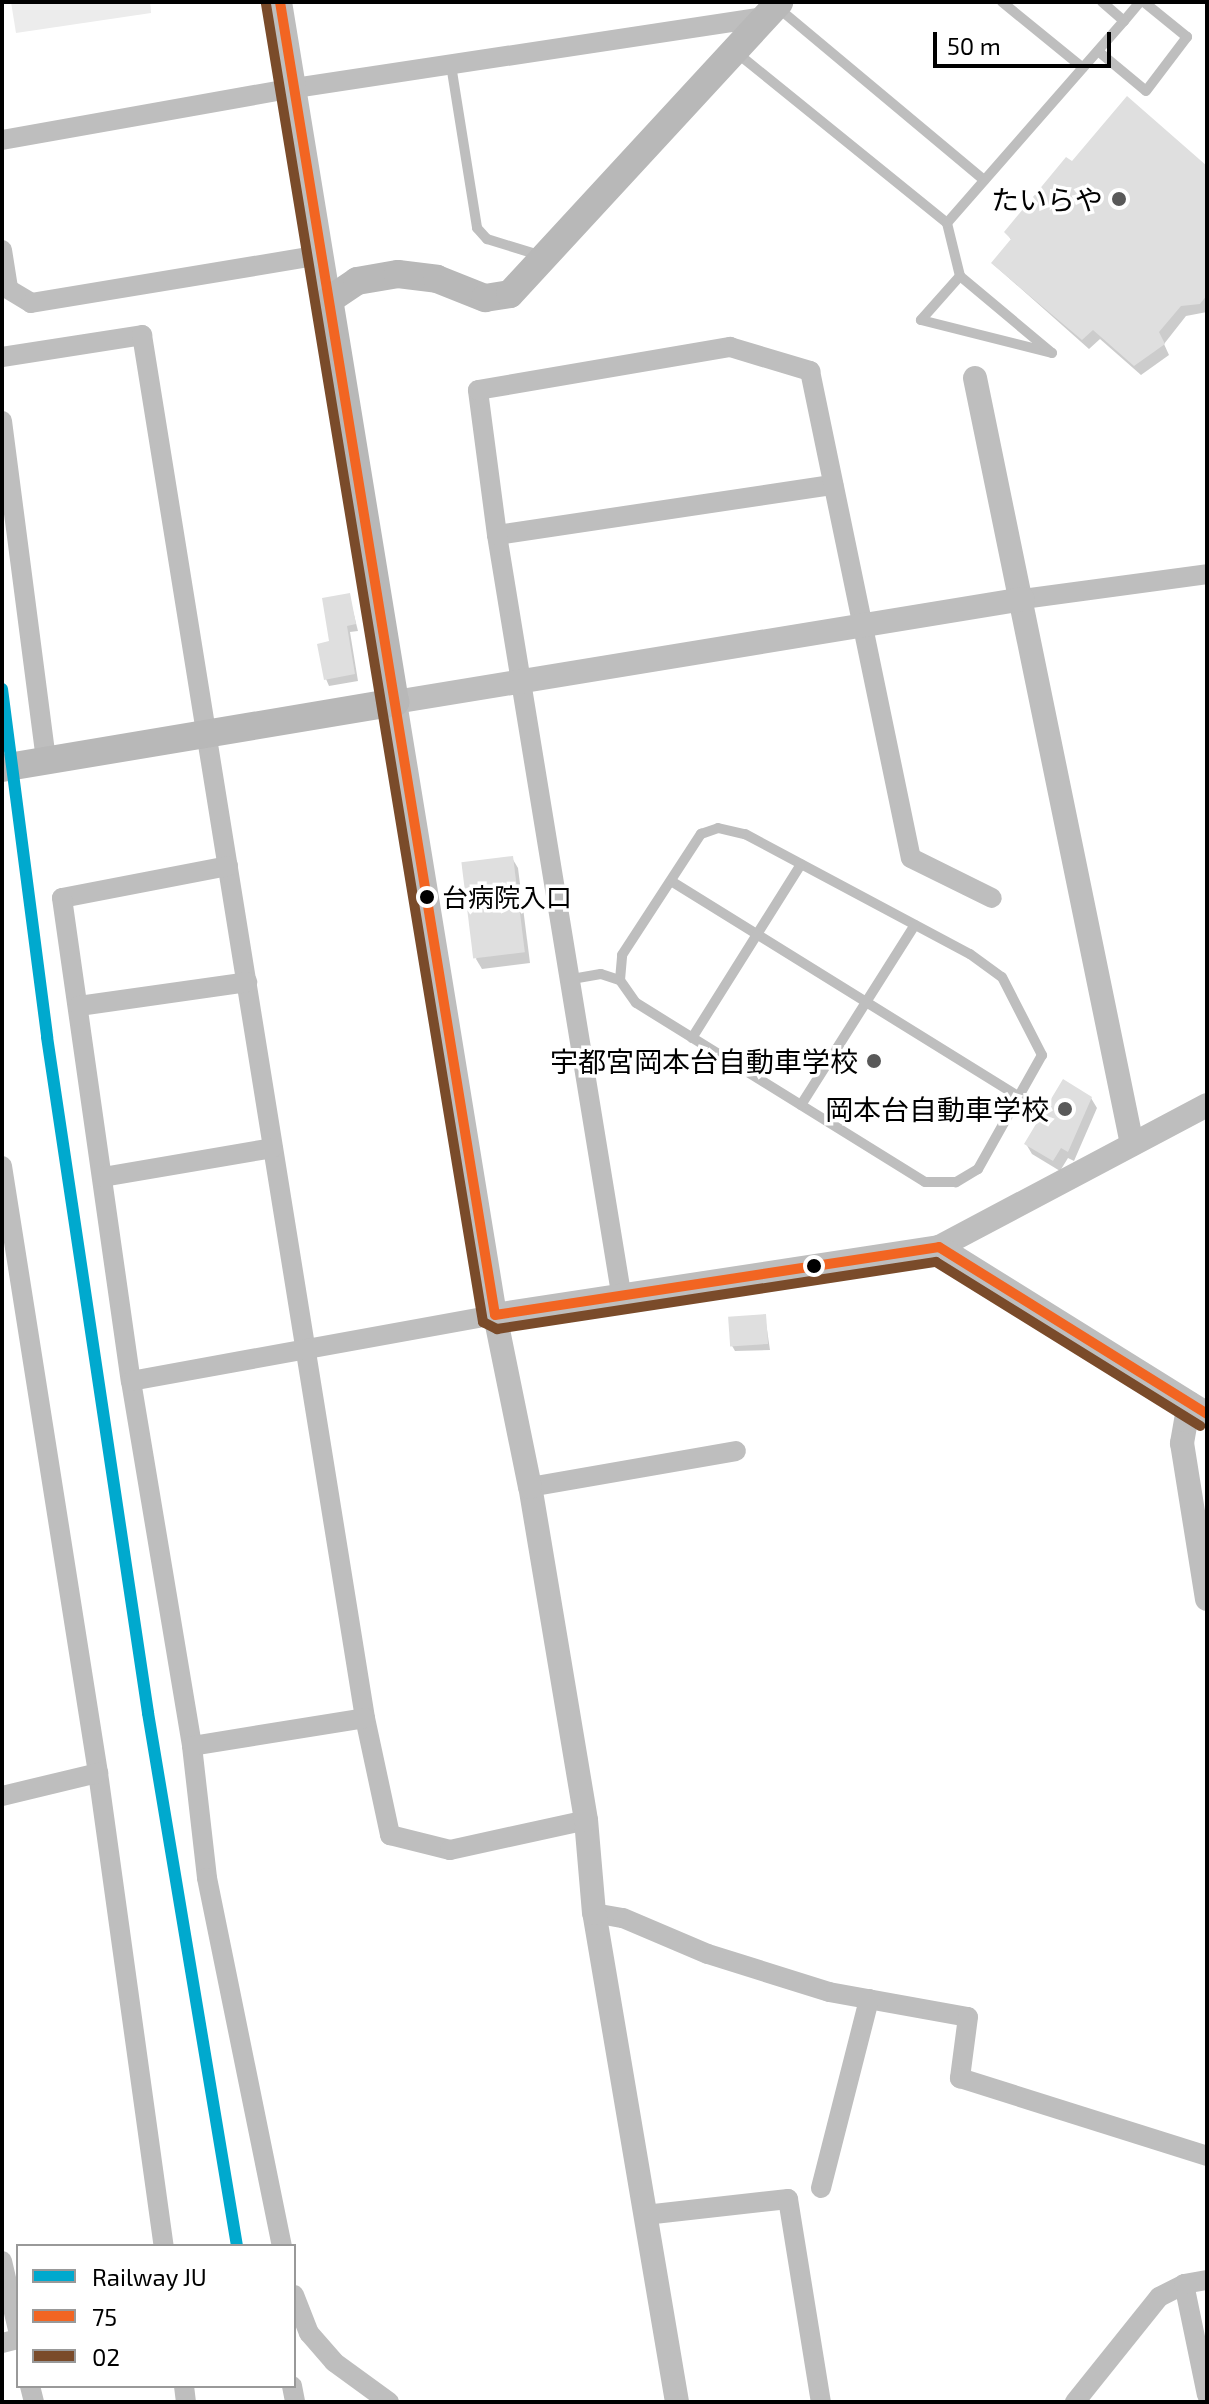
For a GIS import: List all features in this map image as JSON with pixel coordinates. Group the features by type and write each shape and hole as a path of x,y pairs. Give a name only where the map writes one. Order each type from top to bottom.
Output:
{"main road":[{"path":"2,768 209,730 395,702 329,300 357,281 398,274 437,279 498,298 510,294 547,258 773,8"}],"street":[{"path":"280,2 329,300"},
{"path":"2,140 773,8"},
{"path":"2,250 8,289 31,303 321,255"},
{"path":"2,357 142,335 209,730 228,866 365,1718 390,1835 450,1850 586,1820"},
{"path":"621,1293 497,535 478,390 730,347 810,371 911,858 992,898"},
{"path":"975,378 1023,599 1132,1144"},
{"path":"2,421 46,760"},
{"path":"497,535 833,485"},
{"path":"677,2402 594,1913 586,1820 530,1487 495,1315 395,702 1023,599 1206,577"},
{"path":"228,866 62,898 131,1381 192,1746 207,1878 282,2244"},
{"path":"79,1006 247,982"},
{"path":"131,1381 621,1293 939,1247 1207,1105"},
{"path":"103,1177 273,1148"},
{"path":"2,1166 11,1299 98,1773 164,2244"},
{"path":"939,1247 1198,1408 1182,1443 1207,1599"},
{"path":"530,1487 736,1451"},
{"path":"192,1746 365,1718"},
{"path":"2,1796 98,1773"},
{"path":"594,1913 623,1918 723,1959 869,1999 968,2017 960,2078 1207,2156"},
{"path":"821,2188 869,1999"},
{"path":"645,2215 788,2199 821,2402"},
{"path":"2,2261 16,2321"},
{"path":"1075,2402 1159,2297 1184,2284 1207,2280"},
{"path":"1184,2284 1207,2395"},
{"path":"296,2301 309,2333 334,2362 389,2402"}],"lane":[{"path":"1002,2 1083,68"},
{"path":"1102,2 1124,21"},
{"path":"947,223 1124,21 1142,2 1187,37 1146,91 1098,51"},
{"path":"773,8 984,180"},
{"path":"735,51 947,223 960,276 1052,353 921,320 960,276"},
{"path":"451,65 477,228 487,239 547,258"},
{"path":"572,979 601,974 620,980 636,1003 925,1182 956,1182 978,1169 1021,1098 1042,1055 1002,977 915,925 745,834 718,828 701,834 622,955 620,980"},
{"path":"692,1038 801,864"},
{"path":"671,881 1021,1098"},
{"path":"801,1105 915,925"}],"shaded area":[{"path":"11,2 150,2 151,13 16,33"}],"building":[{"name":"たいらや","path":"1127,96 1207,166 1207,295 1200,304 1181,306 1159,332 1165,344 1134,366 1093,330 1082,340 991,263 1011,239 1004,232 1066,157 1072,161"},
{"path":"350,593 356,624 347,626 355,674 324,680 317,644 329,641 322,598"},
{"path":"513,856 525,952 473,959 461,862"},
{"name":"岡本台自動車学校","path":"1063,1079 1092,1097 1068,1152 1061,1148 1053,1161 1024,1144"},
{"path":"766,1314 768,1344 730,1347 728,1317"}],"rail line":[{"name":"JU","path":"2,689 47,1037 148,1713 237,2244"}],"transit line":[{"name":"75","path":"280,2 495,1315 939,1247 1207,1414"},
{"name":"02","path":"266,4 483,1322 497,1329 936,1262 1200,1426"}],"place":[{"name":"たいらや","path":"1119,199"},
{"name":"台病院入口","path":"427,897"},
{"name":"宇都宮岡本台自動車学校","path":"874,1061"},
{"name":"岡本台自動車学校","path":"1065,1109"}]}
